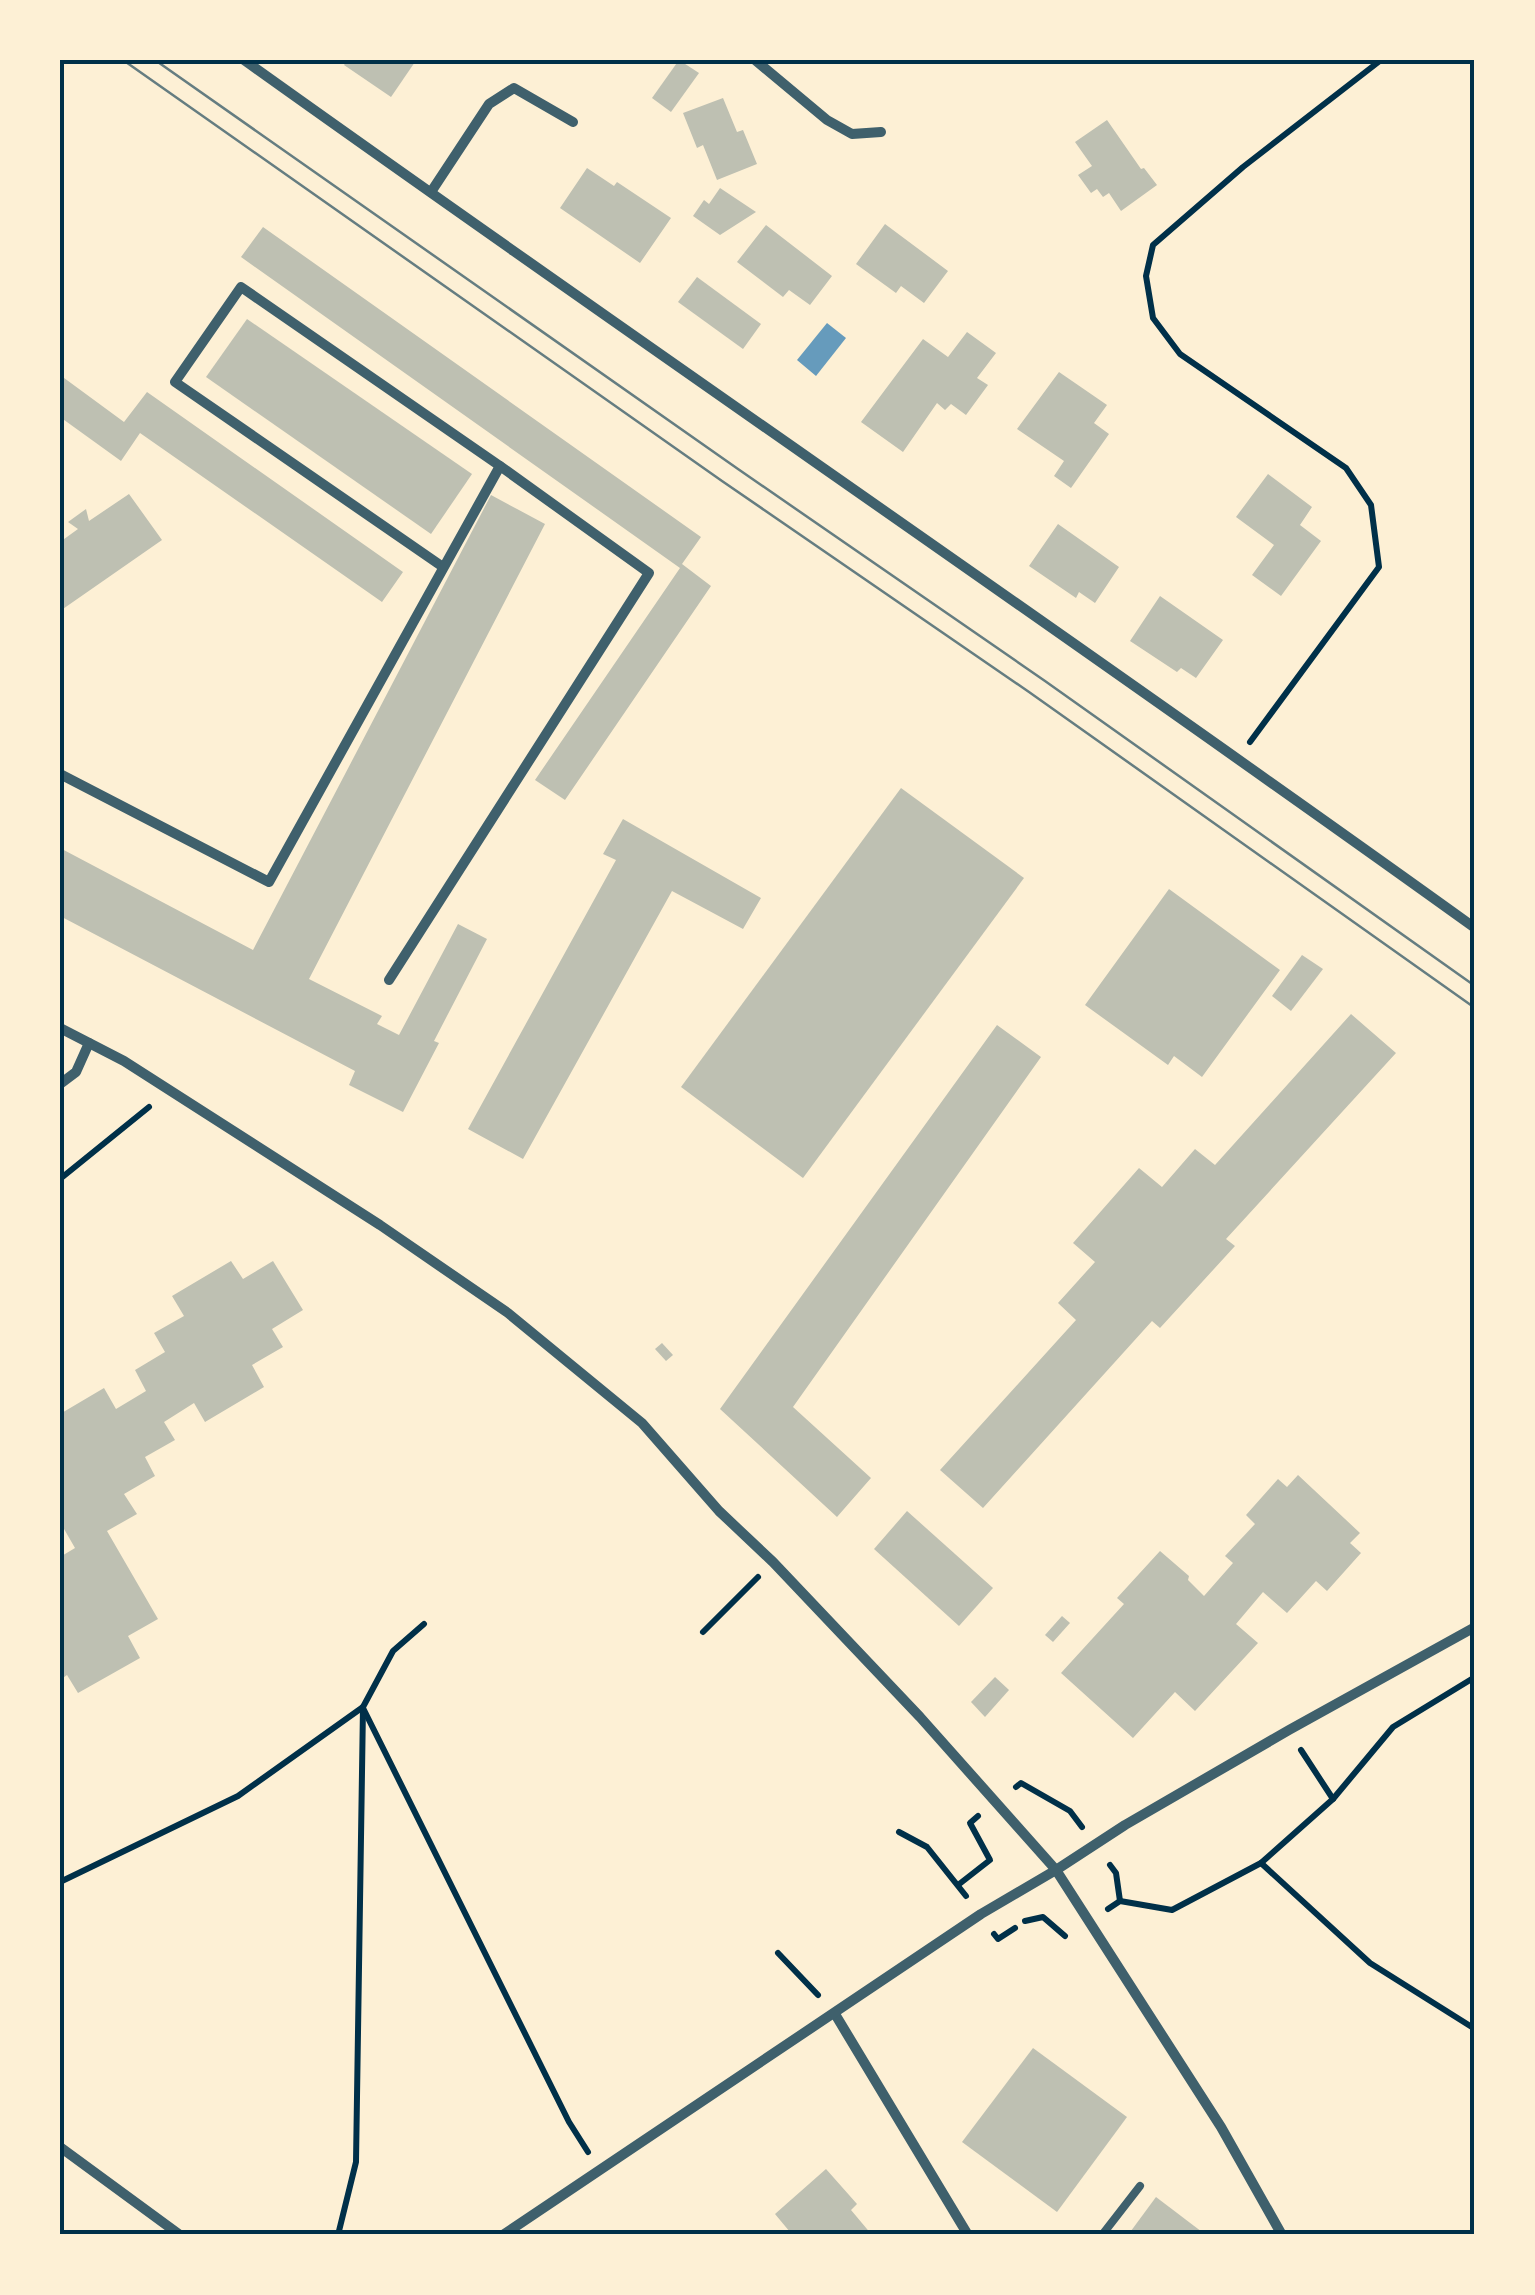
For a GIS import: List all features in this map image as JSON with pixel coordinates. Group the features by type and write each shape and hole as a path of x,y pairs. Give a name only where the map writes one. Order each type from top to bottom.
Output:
{"street":[{"path":"244,60 1475,928"},
{"path":"755,60 827,120 852,134 881,132"},
{"path":"431,192 489,104 514,88 573,122"},
{"path":"389,980 649,573 241,287 176,382 444,567"},
{"path":"60,774 269,882 500,466"},
{"path":"60,1028 124,1061 380,1225 508,1313 642,1423 719,1512 773,1562 932,1730 1056,1870 1221,2127 1282,2235"},
{"path":"60,1084 76,1072 88,1043"},
{"path":"503,2235 981,1914 1094,1843 1475,1627"},
{"path":"835,2014 968,2235"},
{"path":"60,2147 180,2235"}],"lane":[{"path":"1102,2235 1140,2186"}],"path":[{"path":"1239,758 1379,567 1371,504 1346,468 1180,354 1152,318 1146,276 1153,245 1243,167 1381,60"},
{"path":"60,1179 168,1089"},
{"path":"703,1632 773,1562"},
{"path":"338,2235 356,2162 363,1708 393,1651 424,1624"},
{"path":"1120,1901 1172,1910 1260,1863 1333,1799 1393,1726 1475,1677"},
{"path":"60,1882 238,1796 363,1708"},
{"path":"363,1708 569,2122 600,2170"},
{"path":"1288,1730 1333,1799"},
{"path":"898,1832 927,1847 998,1939 1026,1920 1043,1917 1067,1938 1090,1922"},
{"path":"1260,1863 1370,1963 1475,2029"},
{"path":"778,1953 835,2014"}],"water":[{"path":"827,323 846,338 816,376 797,360"}],"building":[{"path":"347,60 415,62 391,97 344,65"},
{"path":"679,60 699,73 671,112 652,98"},
{"path":"723,98 737,132 743,130 757,164 717,180 703,145 697,148 683,113"},
{"path":"1107,120 1157,185 1121,211 1109,193 1103,197 1097,189 1091,193 1078,175 1092,166 1075,142"},
{"path":"587,168 614,186 617,182 671,218 640,263 560,208"},
{"path":"720,188 756,212 720,235 693,216 704,200 709,204"},
{"path":"885,224 948,271 924,303 901,286 896,293 856,264"},
{"path":"766,225 832,276 810,305 789,290 783,297 737,262"},
{"path":"263,227 701,537 682,564 711,586 565,800 535,780 680,568 241,257"},
{"path":"697,277 761,324 743,349 678,302"},
{"path":"247,319 472,474 431,534 206,377"},
{"path":"967,332 996,353 977,378 988,385 966,415 951,404 945,410 937,403 903,452 861,422 923,339 948,357"},
{"path":"1059,372 1107,405 1094,423 1109,434 1071,488 1054,476 1064,461 1017,429"},
{"path":"60,375 124,422 147,392 403,572 382,602 140,433 121,461 60,417"},
{"path":"1268,474 1312,507 1300,525 1321,541 1281,596 1252,575 1274,545 1236,517"},
{"path":"129,494 162,540 60,611 60,542 78,529 68,522 86,509 89,521"},
{"path":"491,495 545,524 309,979 382,1016 377,1024 399,1035 458,924 487,939 434,1041 439,1043 403,1112 349,1085 355,1071 60,916 60,848 253,950"},
{"path":"1058,524 1119,567 1095,603 1079,592 1076,598 1029,566"},
{"path":"1160,596 1223,640 1196,678 1181,668 1177,672 1130,641"},
{"path":"901,788 1024,878 803,1178 681,1087"},
{"path":"623,819 761,898 743,929 672,891 523,1159 468,1129 616,860 603,854"},
{"path":"1169,889 1280,970 1202,1077 1174,1056 1168,1065 1085,1005"},
{"path":"1302,955 1323,969 1291,1011 1272,996"},
{"path":"1351,1014 1396,1053 1226,1239 1235,1246 1160,1328 1152,1321 983,1508 940,1470 1076,1320 1058,1303 1095,1262 1073,1243 1139,1168 1162,1187 1195,1149 1215,1165"},
{"path":"997,1025 1041,1057 793,1407 871,1478 837,1517 720,1409"},
{"path":"231,1261 243,1279 273,1261 303,1310 272,1329 283,1347 252,1365 264,1387 205,1422 194,1403 164,1422 175,1440 145,1457 155,1476 124,1494 137,1514 107,1531 158,1619 128,1636 140,1658 78,1693 67,1675 60,1680 60,1557 75,1548 60,1522 60,1414 104,1388 116,1409 146,1391 135,1370 165,1352 154,1333 184,1316 172,1296"},
{"path":"662,1343 673,1355 666,1361 655,1349"},
{"path":"1298,1475 1360,1533 1350,1543 1361,1553 1327,1591 1316,1581 1287,1613 1263,1592 1236,1624 1258,1643 1195,1711 1175,1692 1133,1738 1061,1673 1124,1604 1117,1598 1160,1551 1189,1576 1188,1580 1204,1596 1233,1563 1225,1556 1255,1524 1246,1515 1278,1479 1287,1487"},
{"path":"907,1511 993,1588 959,1626 874,1549"},
{"path":"1062,1616 1070,1623 1053,1642 1045,1635"},
{"path":"995,1677 1009,1690 985,1717 971,1702"},
{"path":"1033,2048 1127,2117 1057,2212 962,2142"},
{"path":"826,2169 857,2204 851,2210 872,2235 787,2235 790,2232 775,2214"},
{"path":"1156,2197 1206,2235 1128,2235"}],"tram line":[{"path":"123,60 1475,1008"},
{"path":"155,60 1475,986"}]}
